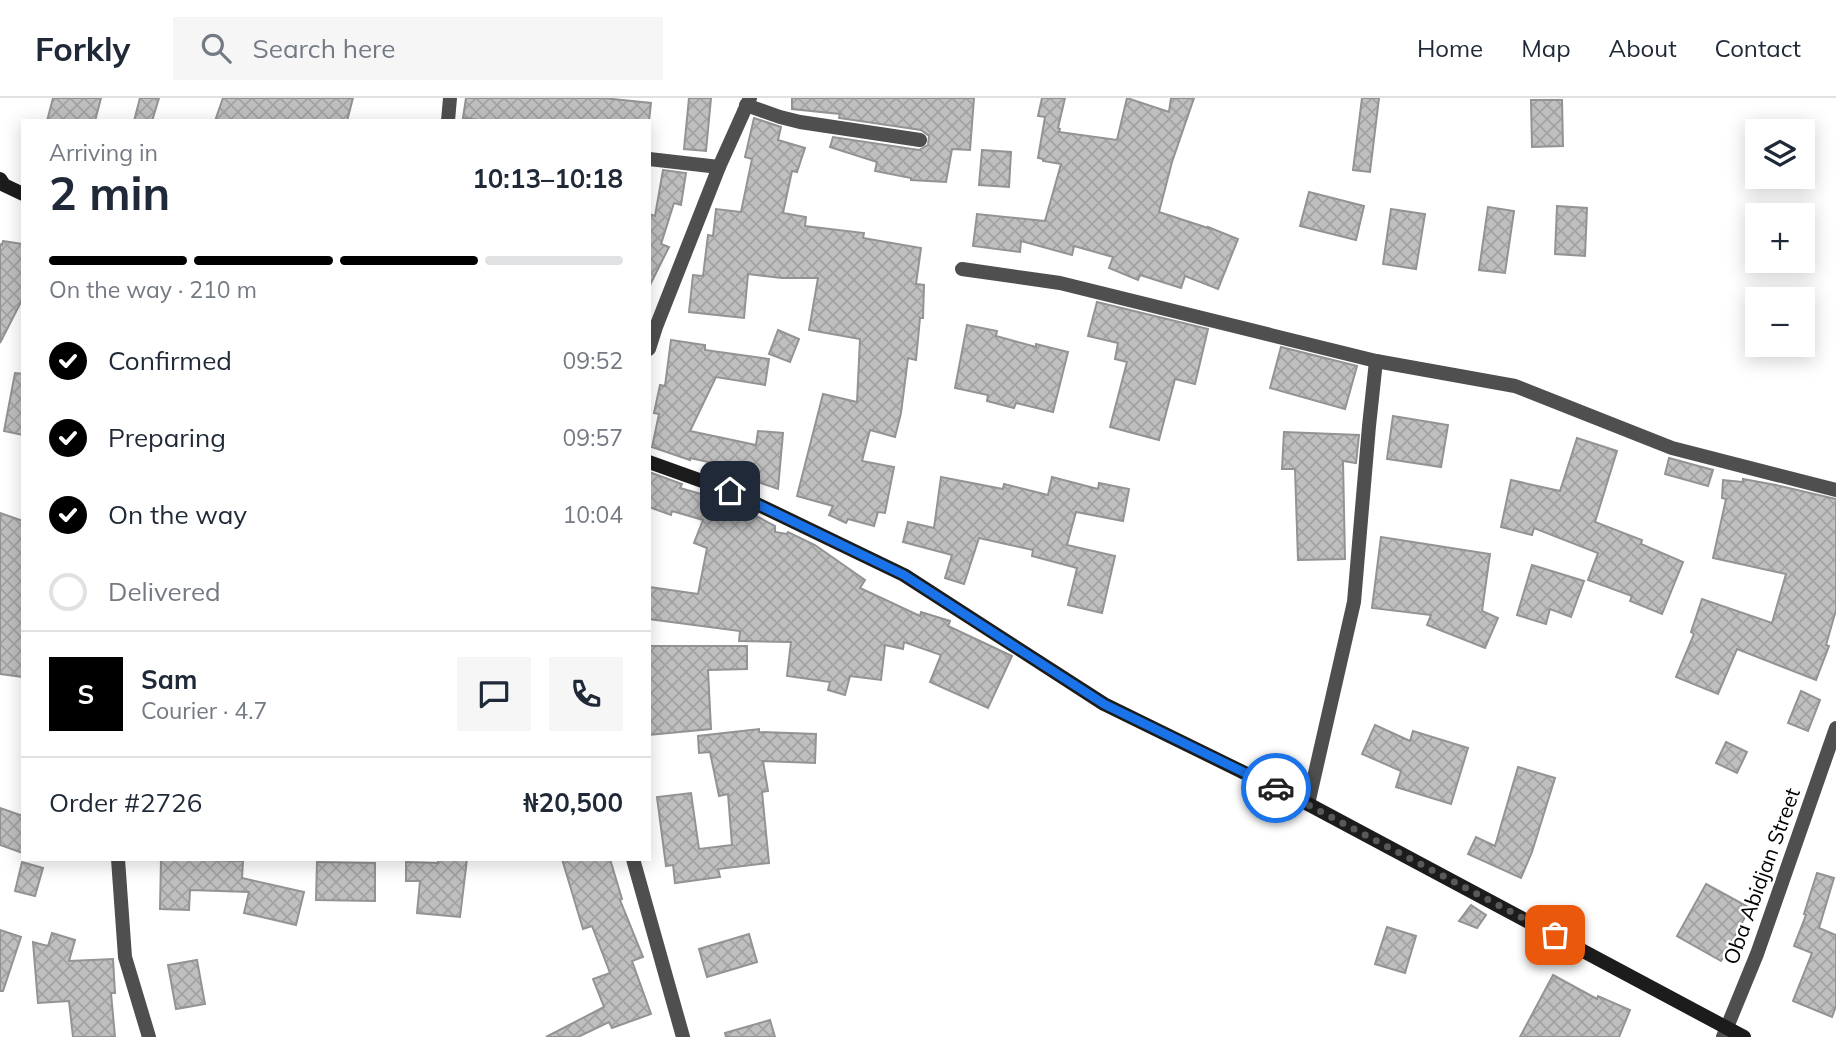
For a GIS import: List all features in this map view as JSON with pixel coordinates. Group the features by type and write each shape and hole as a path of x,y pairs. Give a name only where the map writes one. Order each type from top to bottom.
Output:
{"main road":[{"path":"1,187 21,193"},
{"path":"651,463 730,491 904,575 1104,704 1308,804 1726,1032 1744,1037"}],"street":[{"path":"448,119 450,98"},
{"path":"651,343 719,167 748,101 780,117 800,122 920,139"},
{"path":"651,159 719,167"},
{"path":"962,269 1060,283 1376,361 1515,386 1672,448 1836,490"},
{"path":"1308,804 1354,602 1376,361"},
{"name":"Oba Abidjan Street","path":"1726,1032 1757,954 1836,729"},
{"path":"118,861 125,957 149,1037"},
{"path":"635,861 683,1037"}],"building":[{"path":"53,98 101,98 96,119 48,119"},
{"path":"140,98 159,98 153,119 135,119"},
{"path":"223,98 353,98 348,119 216,119"},
{"path":"466,98 603,98 651,103 649,119 463,118"},
{"path":"689,98 711,98 706,151 684,149"},
{"path":"792,98 974,98 970,150 952,149 946,182 911,180 875,171 877,162 830,147 833,137 919,150 928,145 929,136 921,130 839,118 840,114 792,109"},
{"path":"1042,98 1065,98 1059,132 1117,140 1127,98 1169,112 1171,98 1194,98 1172,162 1159,212 1238,239 1218,289 1185,276 1181,288 1140,275 1138,280 1109,268 1113,257 1074,246 1072,255 1021,241 1020,252 973,246 977,214 1045,221 1061,164 1038,158 1045,117 1038,116"},
{"path":"1362,98 1379,98 1370,172 1353,170"},
{"path":"1531,100 1562,100 1563,146 1532,147"},
{"path":"754,118 781,127 778,140 805,148 797,172 792,171 783,213 806,217 805,226 864,233 863,238 921,248 916,284 924,285 923,318 920,318 916,360 908,358 895,437 870,430 862,461 894,467 885,513 878,512 874,526 848,519 846,523 829,515 833,506 797,496 823,394 857,402 860,339 809,330 818,278 748,274 744,318 689,312 693,275 703,276 708,235 713,236 716,209 741,212 752,159 745,157"},
{"path":"982,150 1011,152 1009,187 979,185"},
{"path":"663,170 686,173 681,205 674,203 661,244 669,247 651,283 651,215 655,216"},
{"path":"1309,192 1364,206 1356,240 1300,226"},
{"path":"1557,206 1587,208 1585,256 1555,254"},
{"path":"1488,207 1514,211 1505,273 1479,270"},
{"path":"1391,209 1425,214 1416,269 1383,264"},
{"path":"3,241 21,244 21,302 0,343 0,244 2,245"},
{"path":"1097,302 1208,329 1195,384 1175,379 1159,440 1110,427 1127,362 1115,359 1118,343 1088,336"},
{"path":"967,325 997,331 996,336 1036,347 1036,344 1068,352 1053,412 1016,403 1014,408 987,401 988,395 955,388"},
{"path":"778,330 799,339 790,362 769,354"},
{"path":"671,340 705,345 705,350 769,359 765,385 716,377 690,431 756,445 758,431 783,433 778,489 738,475 740,469 690,460 652,447 659,414 654,413 660,385 665,386"},
{"path":"1281,347 1357,366 1345,409 1270,388"},
{"path":"15,373 21,374 21,435 4,431"},
{"path":"1393,416 1448,425 1441,467 1387,459"},
{"path":"1284,432 1359,435 1356,463 1343,461 1345,559 1298,560 1295,469 1282,469"},
{"path":"1577,438 1617,451 1595,522 1642,540 1641,544 1683,562 1662,614 1630,601 1632,596 1588,580 1598,553 1534,528 1532,535 1501,527 1511,480 1560,491"},
{"path":"1669,458 1713,470 1708,486 1665,474"},
{"path":"651,473 682,484 680,488 716,497 745,510 775,526 775,532 788,532 815,545 865,580 860,588 920,616 921,612 950,621 948,626 1012,656 988,708 930,682 941,655 904,642 903,649 885,645 881,680 850,676 845,695 828,690 830,682 787,676 791,642 739,641 740,631 651,619 651,587 698,594 707,548 694,543 703,520 672,511 671,515 651,508"},
{"path":"941,477 1003,489 1004,484 1048,495 1052,477 1098,489 1099,483 1129,489 1123,521 1076,512 1067,545 1115,556 1102,613 1068,605 1077,568 1032,556 1033,550 979,538 964,584 945,578 952,555 903,542 908,522 934,528"},
{"path":"1743,479 1836,499 1836,610 1826,645 1829,646 1816,680 1737,649 1718,694 1676,677 1694,634 1691,632 1702,599 1772,623 1786,574 1713,558 1726,499 1722,498 1723,480 1743,482"},
{"path":"0,513 21,520 21,677 0,674"},
{"path":"1381,537 1490,554 1482,611 1498,618 1485,648 1427,625 1431,615 1372,608"},
{"path":"1532,565 1584,581 1571,617 1550,609 1546,624 1517,615"},
{"path":"651,646 747,646 747,669 708,670 711,729 651,735"},
{"path":"1801,691 1820,700 1808,731 1788,723"},
{"path":"1375,725 1410,741 1413,731 1468,748 1451,804 1396,787 1401,771 1362,754"},
{"path":"759,729 759,732 816,734 815,763 763,761 768,791 762,792 769,863 718,869 720,877 675,883 673,865 666,866 657,797 691,793 699,849 732,845 728,794 719,796 710,752 699,753 698,736"},
{"path":"1726,742 1747,752 1737,773 1716,763"},
{"path":"1518,767 1555,778 1521,878 1468,854 1476,837 1495,846"},
{"path":"0,808 21,815 21,852 0,845"},
{"path":"161,861 243,861 242,878 304,892 296,925 244,913 249,892 190,890 189,910 160,909"},
{"path":"467,861 460,917 417,913 420,881 406,881 406,862"},
{"path":"563,861 611,861 622,899 620,900 643,957 632,961 651,1014 612,1028 609,1022 578,1037 546,1037 604,1007 593,979 610,973 592,926 583,929"},
{"path":"22,862 43,868 35,896 15,891"},
{"path":"317,862 375,863 375,901 316,900"},
{"path":"1817,873 1834,878 1819,928 1836,935 1836,1006 1832,1017 1793,1001 1812,953 1794,946 1806,915 1804,914"},
{"path":"1706,884 1750,908 1721,961 1677,936"},
{"path":"1471,905 1486,915 1477,928 1459,921"},
{"path":"1387,927 1416,936 1405,973 1375,964"},
{"path":"0,930 21,937 3,991 0,991"},
{"path":"52,933 75,940 69,961 113,959 115,993 111,993 115,1037 73,1037 69,1001 38,1003 33,942 48,946"},
{"path":"749,934 757,962 707,977 699,949"},
{"path":"197,960 205,1004 176,1009 168,965"},
{"path":"1553,975 1597,999 1598,996 1630,1010 1619,1037 1520,1037"},
{"path":"770,1020 775,1037 726,1037 725,1033"}],"way so far":[{"path":"1276,788 1555,935"}],"route":[{"path":"730,491 904,575 1104,704 1276,788"}]}
